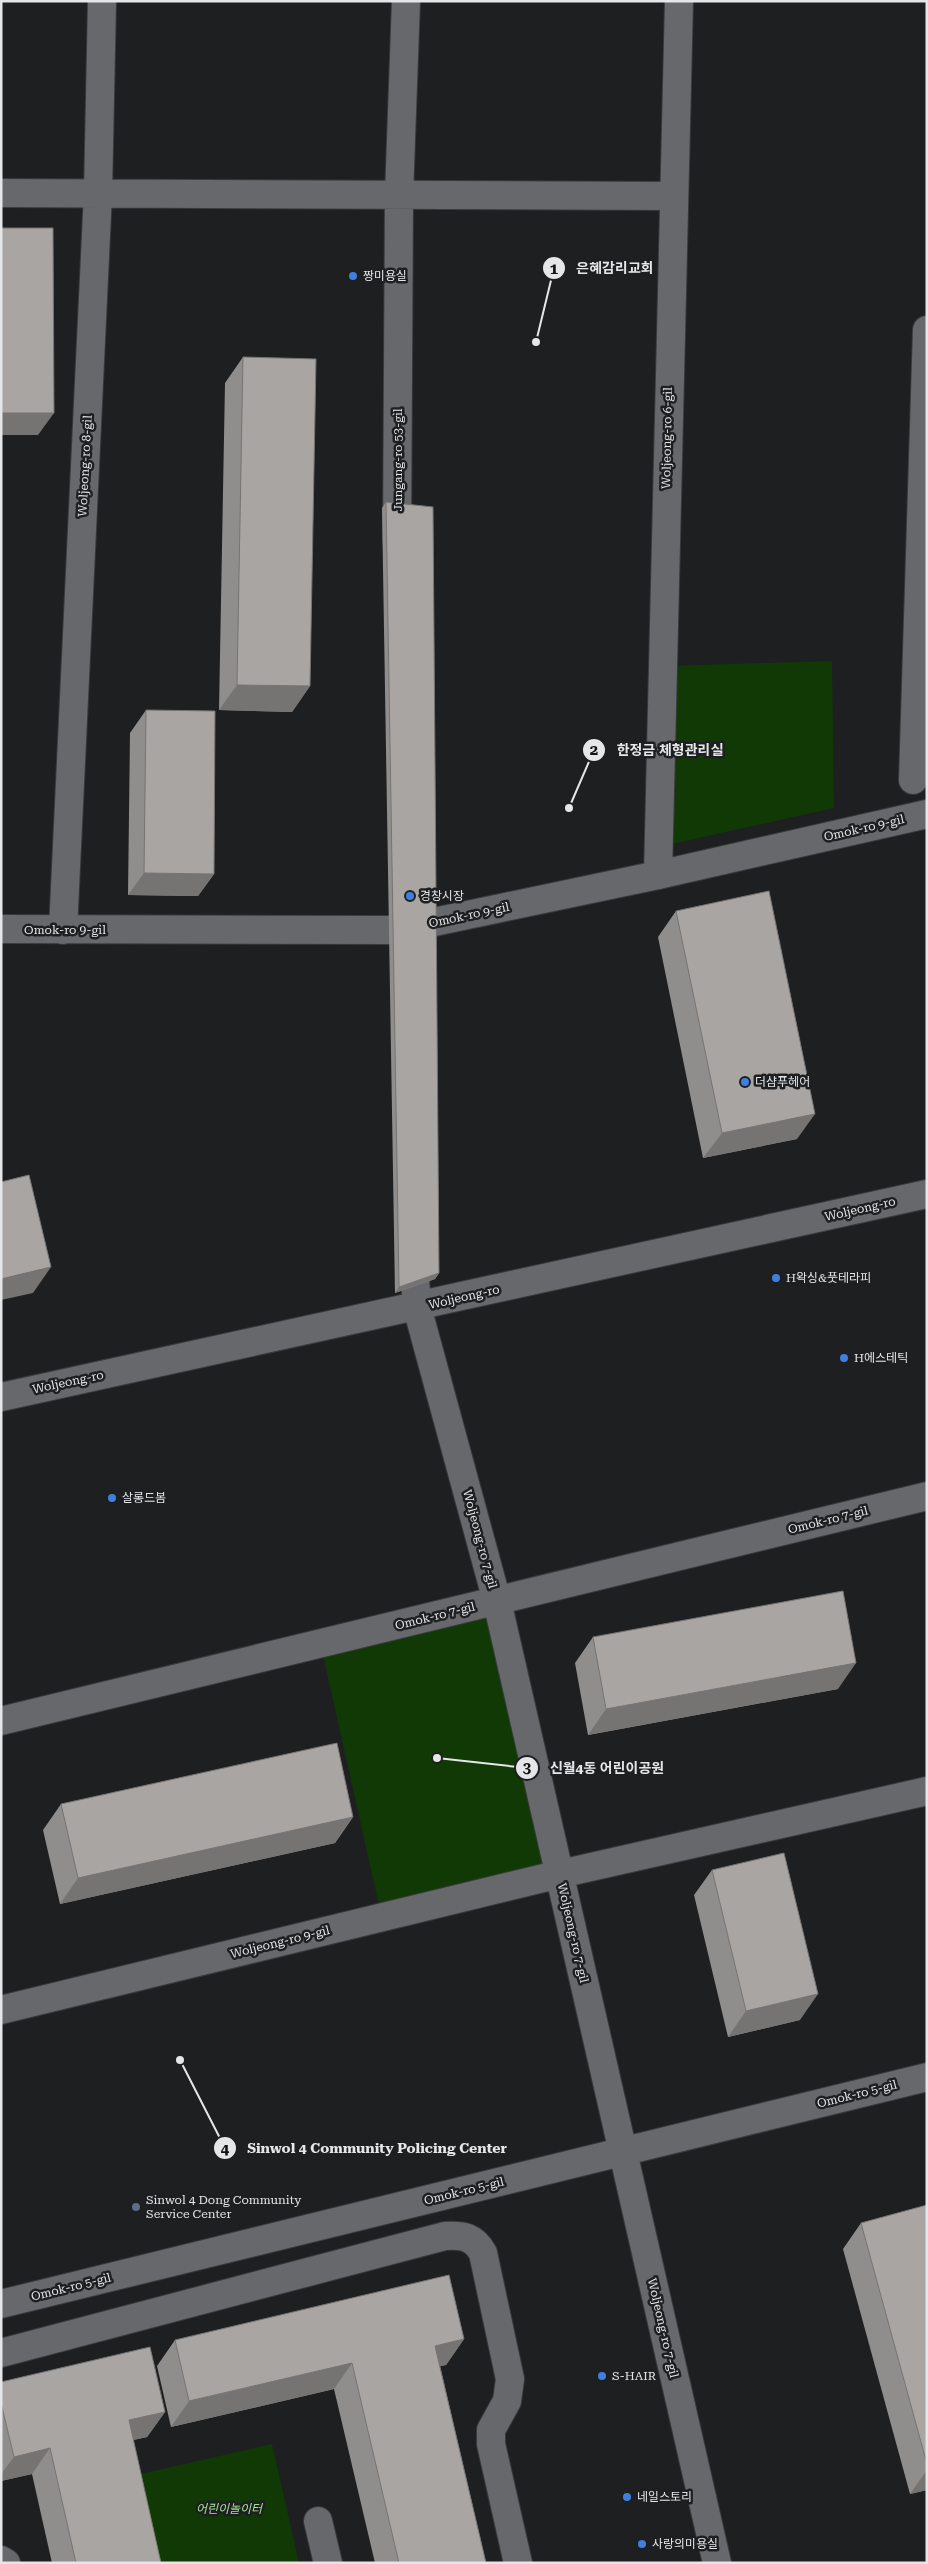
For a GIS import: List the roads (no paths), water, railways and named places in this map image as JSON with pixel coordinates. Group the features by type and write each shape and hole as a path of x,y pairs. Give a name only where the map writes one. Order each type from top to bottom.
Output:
{"street":[{"name":"Woljeong-ro 8-gil","path":"63,930 98,193 102,1"},
{"name":"Jungang-ro 53-gil","path":"397,562 399,195 406,1"},
{"name":"Woljeong-ro 6-gil","path":"658,875 672,196 679,1"},
{"path":"1,193 672,196"},
{"path":"913,780 927,330"},
{"name":"Omok-ro 9-gil","path":"1,929 396,930 658,875 927,814"},
{"path":"396,900 398,960"},
{"name":"Woljeong-ro","path":"1,1397 416,1308 927,1194"},
{"path":"412,1228 416,1308"},
{"name":"Woljeong-ro 7-gil","path":"416,1308 497,1601 717,2563"},
{"name":"Omok-ro 7-gil","path":"1,1721 927,1496"},
{"name":"Woljeong-ro 9-gil","path":"1,2010 560,1874 927,1791"},
{"name":"Omok-ro 5-gil","path":"1,2304 927,2078"},
{"path":"1,2353 445,2236 467,2236 477,2242 483,2253 510,2379 507,2401 491,2430 491,2444 518,2563"},
{"path":"318,2521 328,2563"},
{"path":"1,2560 6,2563"}],"place":[{"name":"짱미용실","path":"353,276"},
{"name":"은혜감리교회","path":"536,342"},
{"name":"한정금 체형관리실","path":"569,808"},
{"name":"경창시장","path":"410,896"},
{"name":"더샴푸헤어","path":"745,1082"},
{"name":"H왁싱&풋테라피","path":"776,1278"},
{"name":"H에스테틱","path":"844,1358"},
{"name":"살롱드봄","path":"112,1498"},
{"name":"신월4동 어린이공원","path":"437,1758"},
{"name":"Sinwol 4 Community Policing Center","path":"180,2060"},
{"name":"Sinwol 4 Dong Community Service Center","path":"136,2207"},
{"name":"S-HAIR","path":"602,2376"},
{"name":"네일스토리","path":"627,2497"},
{"name":"사랑의미용실","path":"642,2544"}],"park label":[{"name":"어린이놀이터","path":"229,2509"}]}
